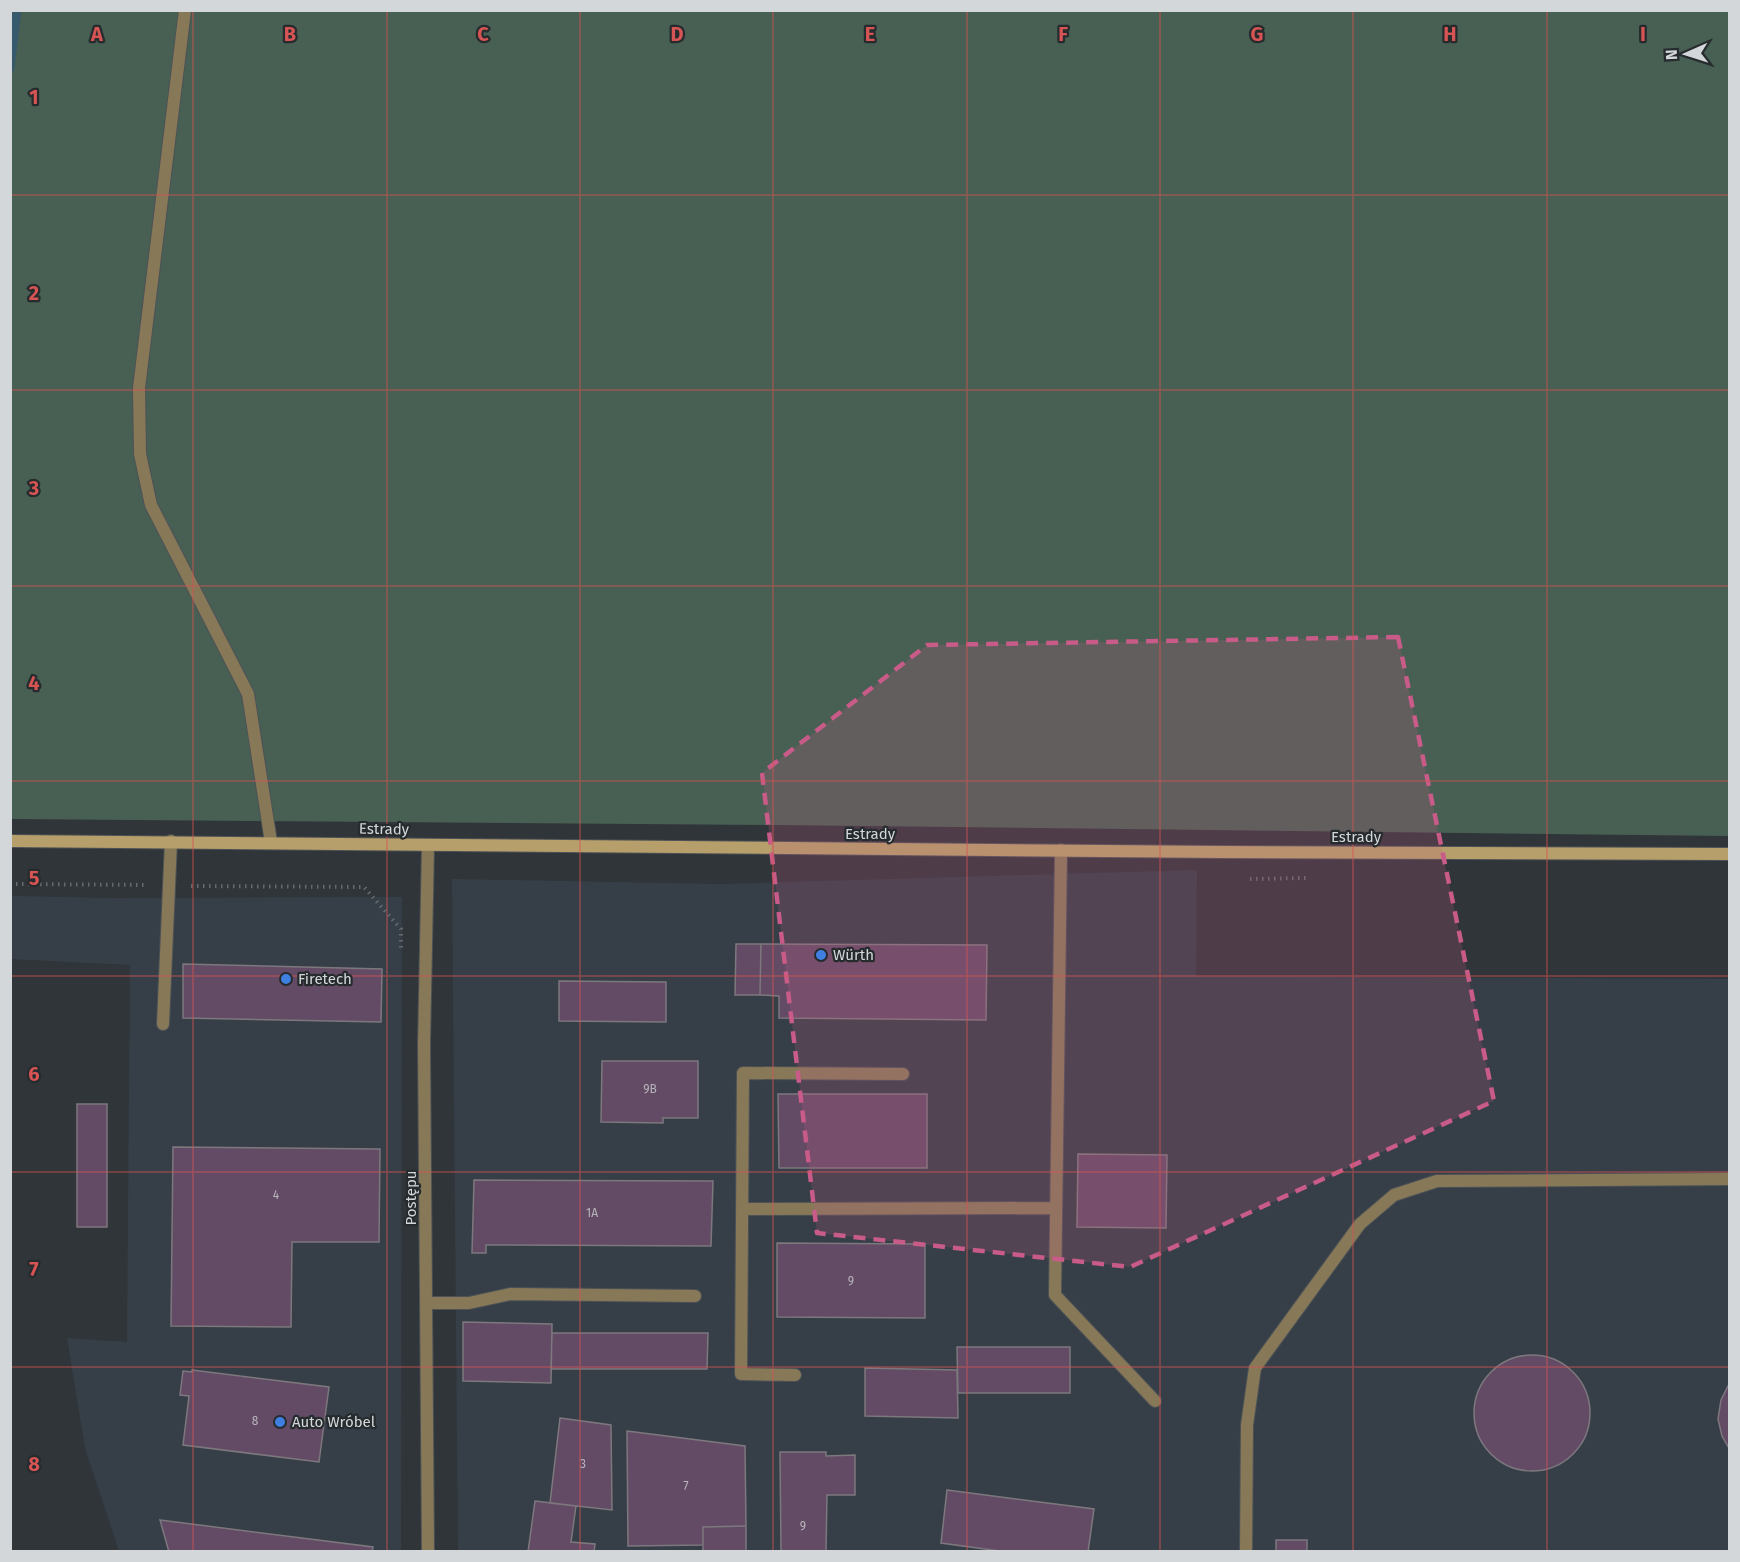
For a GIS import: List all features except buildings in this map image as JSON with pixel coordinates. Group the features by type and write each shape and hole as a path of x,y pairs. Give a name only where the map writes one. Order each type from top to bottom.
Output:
{"main road":[{"name":"Estrady","path":"10,841 1730,854"}],"street":[{"path":"185,10 139,388 140,454 152,505 248,694 271,842"},
{"path":"163,1024 171,841"},
{"name":"Postępu","path":"428,845 424,1045 428,1551"},
{"path":"1061,850 1055,1294 1155,1401"},
{"path":"795,1375 741,1374 743,1073 903,1074"},
{"path":"1246,1551 1247,1425 1255,1368 1360,1224 1394,1195 1437,1181 1730,1179"},
{"path":"742,1209 1056,1208"},
{"path":"427,1303 469,1303 510,1294 695,1296"}],"path":[{"path":"10,884 364,886 400,929 400,952"}],"highlighted area":[{"path":"1398,637 1494,1101 1130,1267 817,1233 762,773 927,645"}],"shaded area":[{"path":"1197,870 1196,976 1729,979 1729,1551 458,1551 452,879 722,884"},
{"path":"10,896 402,897 401,1551 119,1551 85,1448 67,1338 127,1342 130,965 11,959"}],"green space":[{"path":"11,11 1729,11 1729,836 11,819"}],"waterway":[{"path":"10,68 17,10"}],"place":[{"name":"Würth","path":"821,955"},
{"name":"Firetech","path":"286,979"},
{"name":"Auto Wróbel","path":"280,1422"}]}
